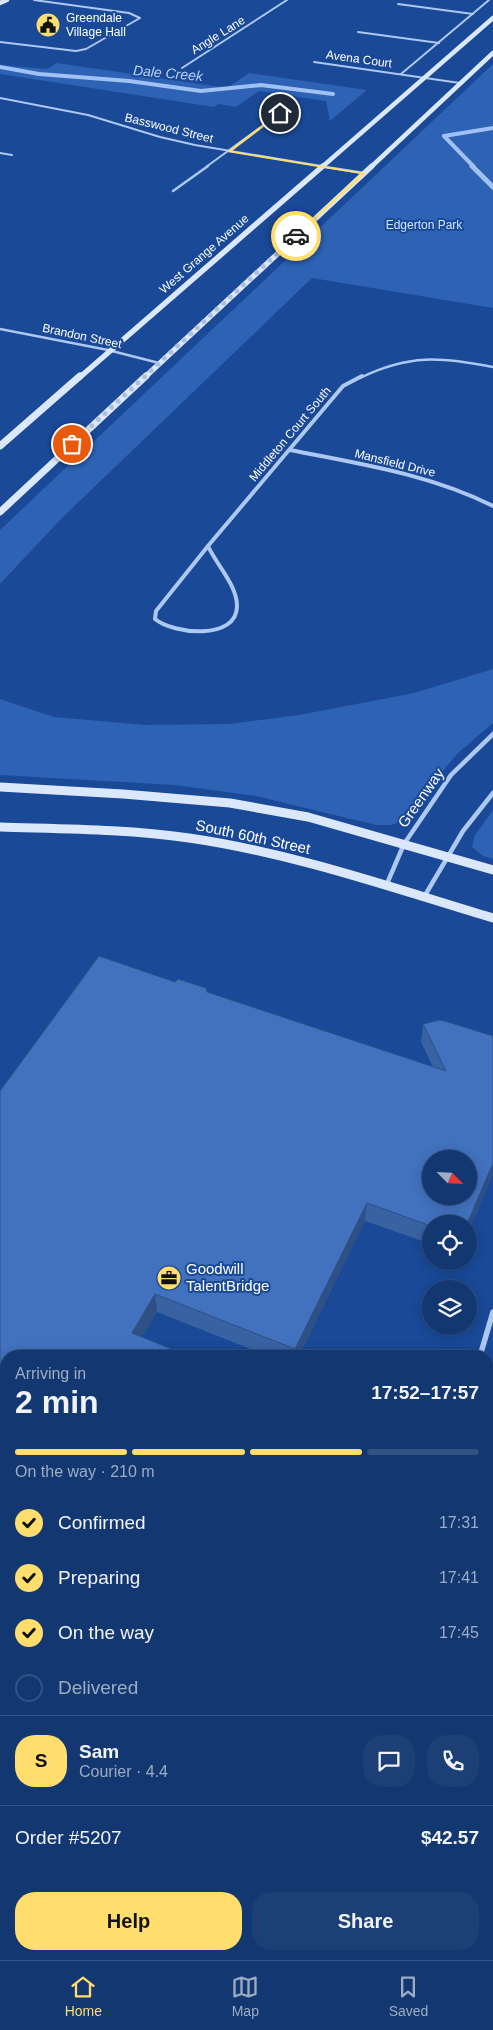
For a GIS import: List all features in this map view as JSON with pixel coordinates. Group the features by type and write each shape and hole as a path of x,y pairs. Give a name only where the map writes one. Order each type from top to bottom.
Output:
{"street":[{"path":"0,3 7,0"},
{"path":"0,42 76,51 86,49 140,18 129,13 34,0"},
{"name":"Angle Lane","path":"182,68 287,0"},
{"path":"401,74 490,0"},
{"path":"398,4 473,14"},
{"name":"West Grange Avenue","path":"0,446 108,350 493,18"},
{"path":"358,32 439,42"},
{"path":"0,512 493,53"},
{"name":"Avena Court","path":"314,62 401,74"},
{"path":"401,74 460,83"},
{"name":"Basswood Street","path":"0,98 56,107 160,137 229,151 364,173"},
{"path":"173,191 280,113"},
{"path":"0,153 12,155"},
{"name":"Brandon Street","path":"0,329 108,350 159,363"},
{"name":"Middleton Court South","path":"208,546 212,558 231,587 237,603 235,616 216,629 205,631 178,631 160,626 155,619 156,611 208,546 343,386 374,370 406,361 452,360 493,366"},
{"name":"Mansfield Drive","path":"290,450 409,475 474,495 493,506"},
{"name":"Greenway","path":"386,886 404,844 451,775 493,734"},
{"name":"South 60th Street","path":"0,786 230,803 308,817 493,870"},
{"path":"424,898 463,831 493,793"},
{"name":"South 60th Street","path":"0,827 112,829 216,842 294,860 493,918"},
{"path":"482,1350 493,1312"}],"green space":[{"path":"57,63 227,88 249,73 367,90 330,121 326,101 259,91 236,107 218,104 214,107 0,74 0,65 47,69"},
{"name":"Edgerton Park","path":"493,64 493,308 312,278 61,519 0,584 0,530"},
{"path":"493,669 493,723 458,753 400,822 391,825 376,825 256,796 174,785 0,775 0,699 54,717 146,725 228,724 299,715 414,693"},
{"path":"493,810 493,859 483,856 472,847 475,835"}],"building":[{"name":"Goodwill TalentBridge","path":"99,956 175,982 178,979 206,988 207,992 446,1071 423,1024 440,1020 493,1036 493,1163 478,1198 478,1150 422,1150 422,1205 475,1205 471,1215 422,1215 422,1223 367,1203 295,1349 155,1294 132,1333 174,1350 0,1350 0,1091"}],"waterway":[{"name":"Dale Creek","path":"0,67 39,74 129,81 201,91 261,85 333,94"},
{"name":"Dale Creek","path":"474,167 444,136 493,128"},
{"name":"Dale Creek","path":"472,166 493,187"}],"way so far":[{"path":"72,444 296,236"}],"place":[{"name":"Greendale Village Hall","path":"48,25"},
{"name":"Goodwill TalentBridge","path":"169,1278"}],"route":[{"path":"280,113 229,151 364,173 296,236"}]}
